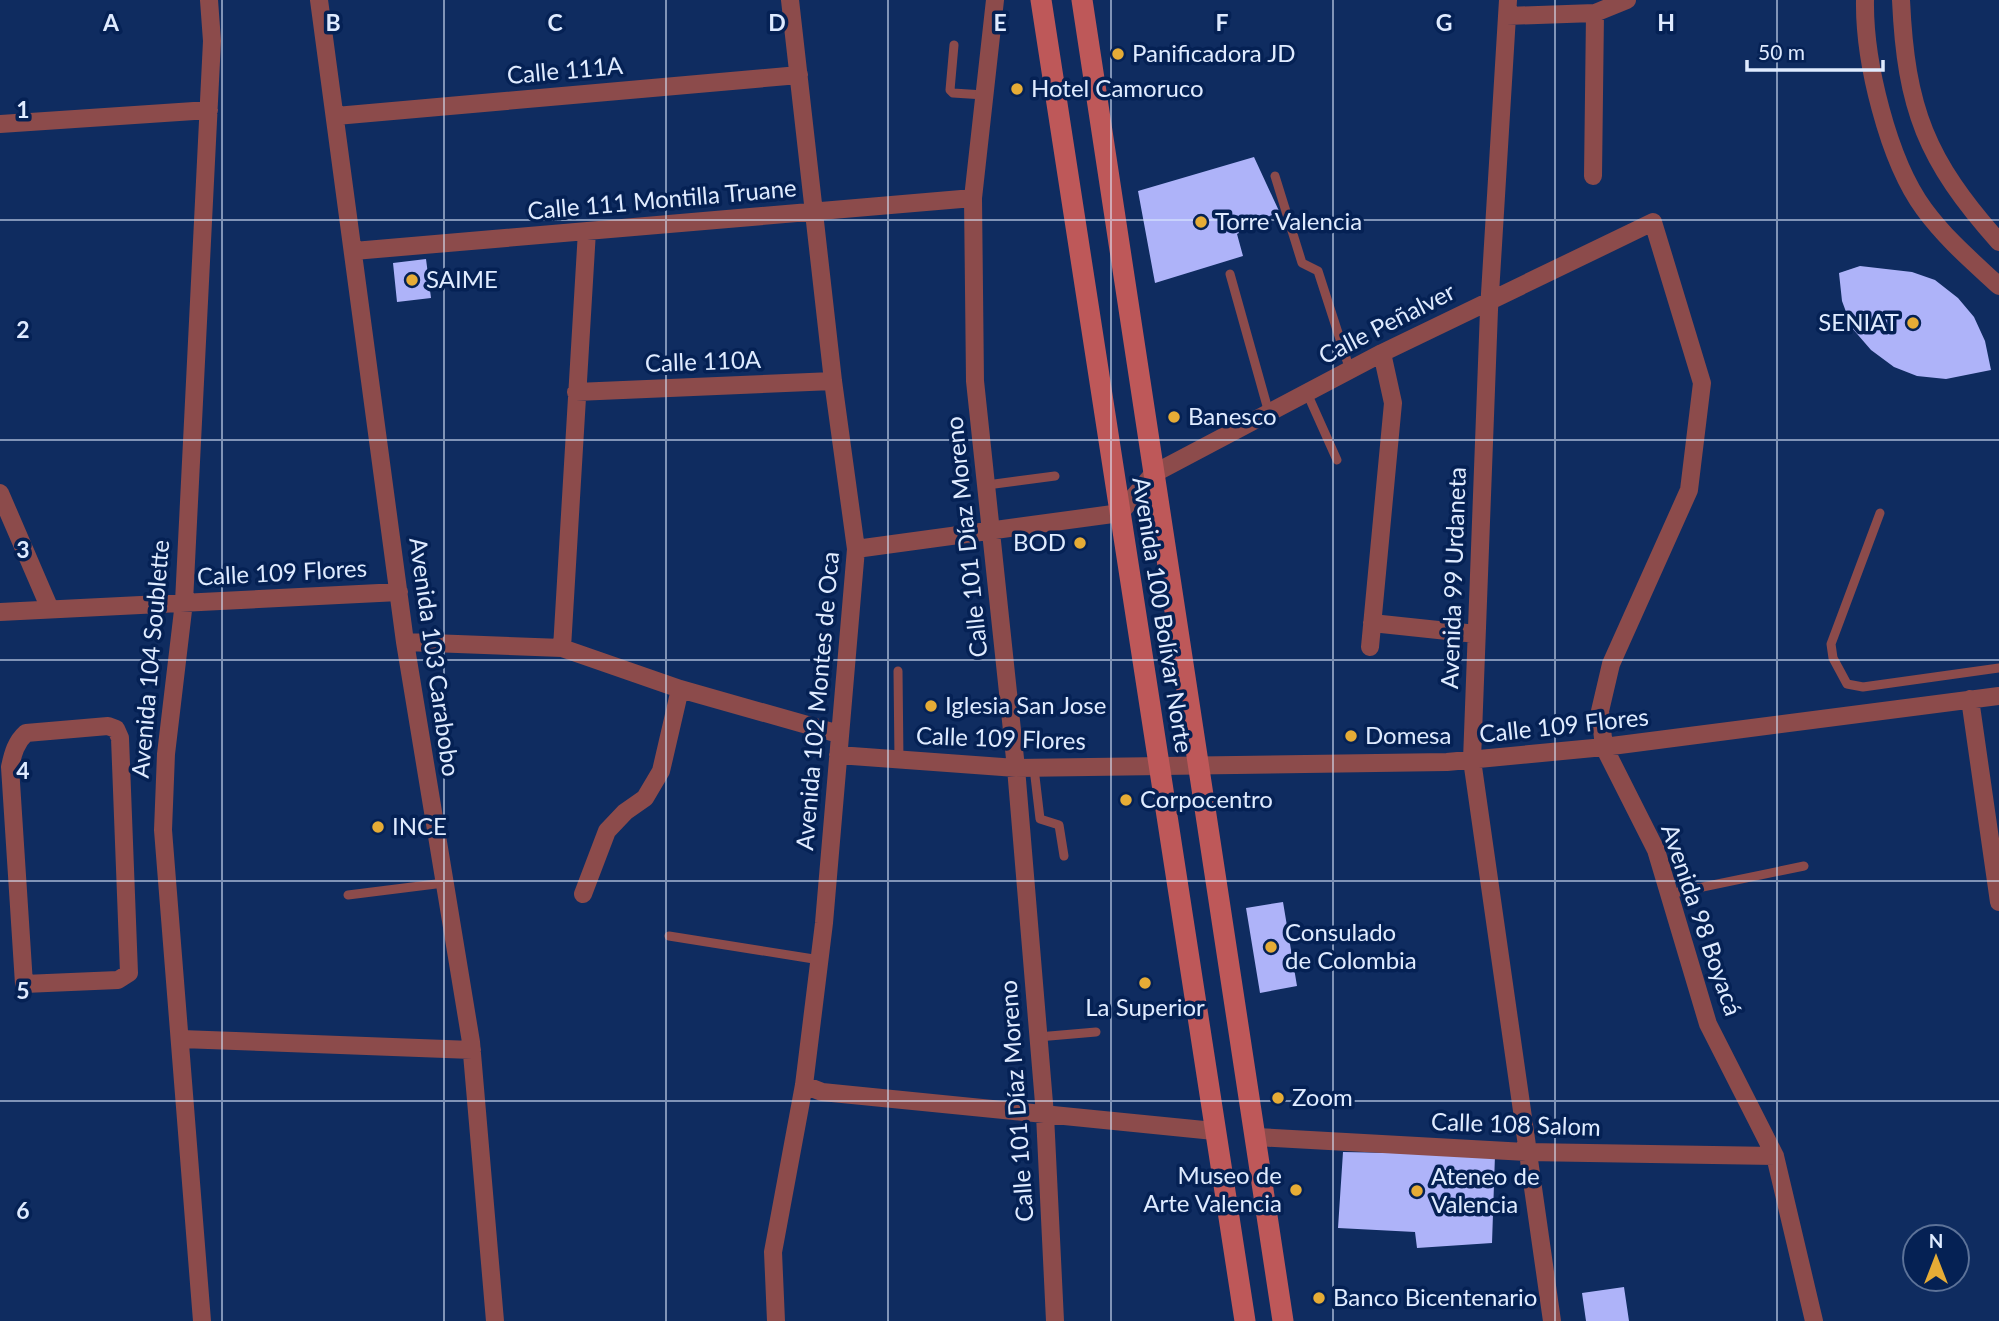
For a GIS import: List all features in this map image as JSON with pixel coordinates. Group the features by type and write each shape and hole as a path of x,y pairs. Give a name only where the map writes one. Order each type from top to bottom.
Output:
{"main road":[{"name":"Avenida 100 Bolívar Norte","path":"1041,0 1245,1321"},
{"name":"Avenida 100 Bolívar Norte","path":"1082,0 1283,1321"}],"street":[{"name":"Avenida 104 Soublette","path":"202,1321 163,830 166,754 184,602 212,41 209,0"},
{"name":"Avenida 103 Carabobo","path":"319,0 405,642 472,1051 495,1321"},
{"name":"Avenida 102 Montes de Oca","path":"776,1321 773,1252 804,1085 820,960 856,549 833,382 790,0"},
{"name":"Calle 101 Díaz Moreno","path":"995,0 973,198 975,382 1016,768 1045,1115 1055,1321"},
{"path":"1507,8 1595,13 1627,0"},
{"path":"1865,0 1882,117 1897,156 1922,206 1958,251 1999,286"},
{"path":"1902,0 1906,72 1924,136 1961,199 1999,242"},
{"name":"Avenida 99 Urdaneta","path":"1507,8 1492,298 1489,310 1472,760 1552,1321"},
{"path":"1593,176 1595,13"},
{"name":"Calle 111A","path":"336,116 799,75"},
{"path":"0,124 209,110"},
{"name":"Calle 111 Montilla Truane","path":"354,251 973,198"},
{"name":"Calle Peñalver","path":"1153,474 1382,353 1647,223"},
{"name":"Avenida 98 Boyacá","path":"1647,223 1655,224 1702,383 1689,490 1611,664 1600,711 1604,747 1656,850 1708,1024 1775,1156 1814,1321"},
{"path":"562,648 587,231"},
{"path":"1370,647 1393,403 1382,353"},
{"name":"Calle 110A","path":"576,392 833,382"},
{"path":"856,549 1120,513 1153,474"},
{"path":"0,493 50,610"},
{"name":"Calle 109 Flores","path":"0,612 399,592"},
{"path":"1372,623 1476,634"},
{"path":"405,642 562,648 680,689 839,734"},
{"path":"583,894 607,831 625,812 645,798 661,771 680,689"},
{"name":"Calle 109 Flores","path":"838,755 1016,768 1472,760 1604,747 1999,696"},
{"path":"1970,699 1999,902"},
{"path":"108,726 116,729 120,738 130,973 125,978 30,984 21,981 7,819 10,767 16,743 22,736 32,731 108,726"},
{"path":"181,1039 472,1051"},
{"path":"804,1085 822,1092 1214,1131"},
{"name":"Calle 108 Salom","path":"1256,1137 1527,1152 1775,1156"}],"lane":[{"path":"954,44 950,90 953,93 984,95"},
{"path":"1275,176 1302,263 1318,271 1350,370"},
{"path":"1230,274 1269,413"},
{"path":"1307,393 1337,460"},
{"path":"987,485 1055,475"},
{"path":"1880,513 1832,645 1833,658 1847,684 1863,687 1999,668"},
{"path":"898,671 899,761"},
{"path":"1034,768 1040,819 1059,825 1063,856"},
{"path":"1669,894 1804,866"},
{"path":"348,895 444,883"},
{"path":"669,936 820,960"},
{"path":"1038,1037 1096,1032"}],"building":[{"name":"Torre Valencia","path":"1254,157 1279,211 1237,234 1243,256 1155,283 1138,191"},
{"name":"SAIME","path":"426,259 431,298 397,302 393,263"},
{"name":"SENIAT","path":"1860,266 1912,272 1935,280 1958,298 1974,317 1985,341 1991,370 1946,379 1917,376 1894,367 1871,350 1852,328 1842,301 1839,273"},
{"name":"Consulado de Colombia","path":"1283,902 1297,986 1260,993 1246,908"},
{"name":"Ateneo de Valencia","path":"1343,1152 1495,1155 1492,1243 1417,1248 1415,1232 1338,1228"},
{"path":"1624,1287 1629,1321 1586,1321 1582,1293"}],"place":[{"name":"Panificadora JD","path":"1118,54"},
{"name":"Hotel Camoruco","path":"1017,89"},
{"name":"Torre Valencia","path":"1201,222"},
{"name":"SAIME","path":"412,280"},
{"name":"SENIAT","path":"1913,323"},
{"name":"Banesco","path":"1174,417"},
{"name":"BOD","path":"1080,543"},
{"name":"Iglesia San Jose","path":"931,706"},
{"name":"Domesa","path":"1351,736"},
{"name":"Corpocentro","path":"1126,800"},
{"name":"INCE","path":"378,827"},
{"name":"Consulado de Colombia","path":"1271,947"},
{"name":"La Superior","path":"1145,983"},
{"name":"Zoom","path":"1278,1098"},
{"name":"Museo de Arte Valencia","path":"1296,1190"},
{"name":"Ateneo de Valencia","path":"1417,1191"},
{"name":"Banco Bicentenario","path":"1319,1298"}]}
